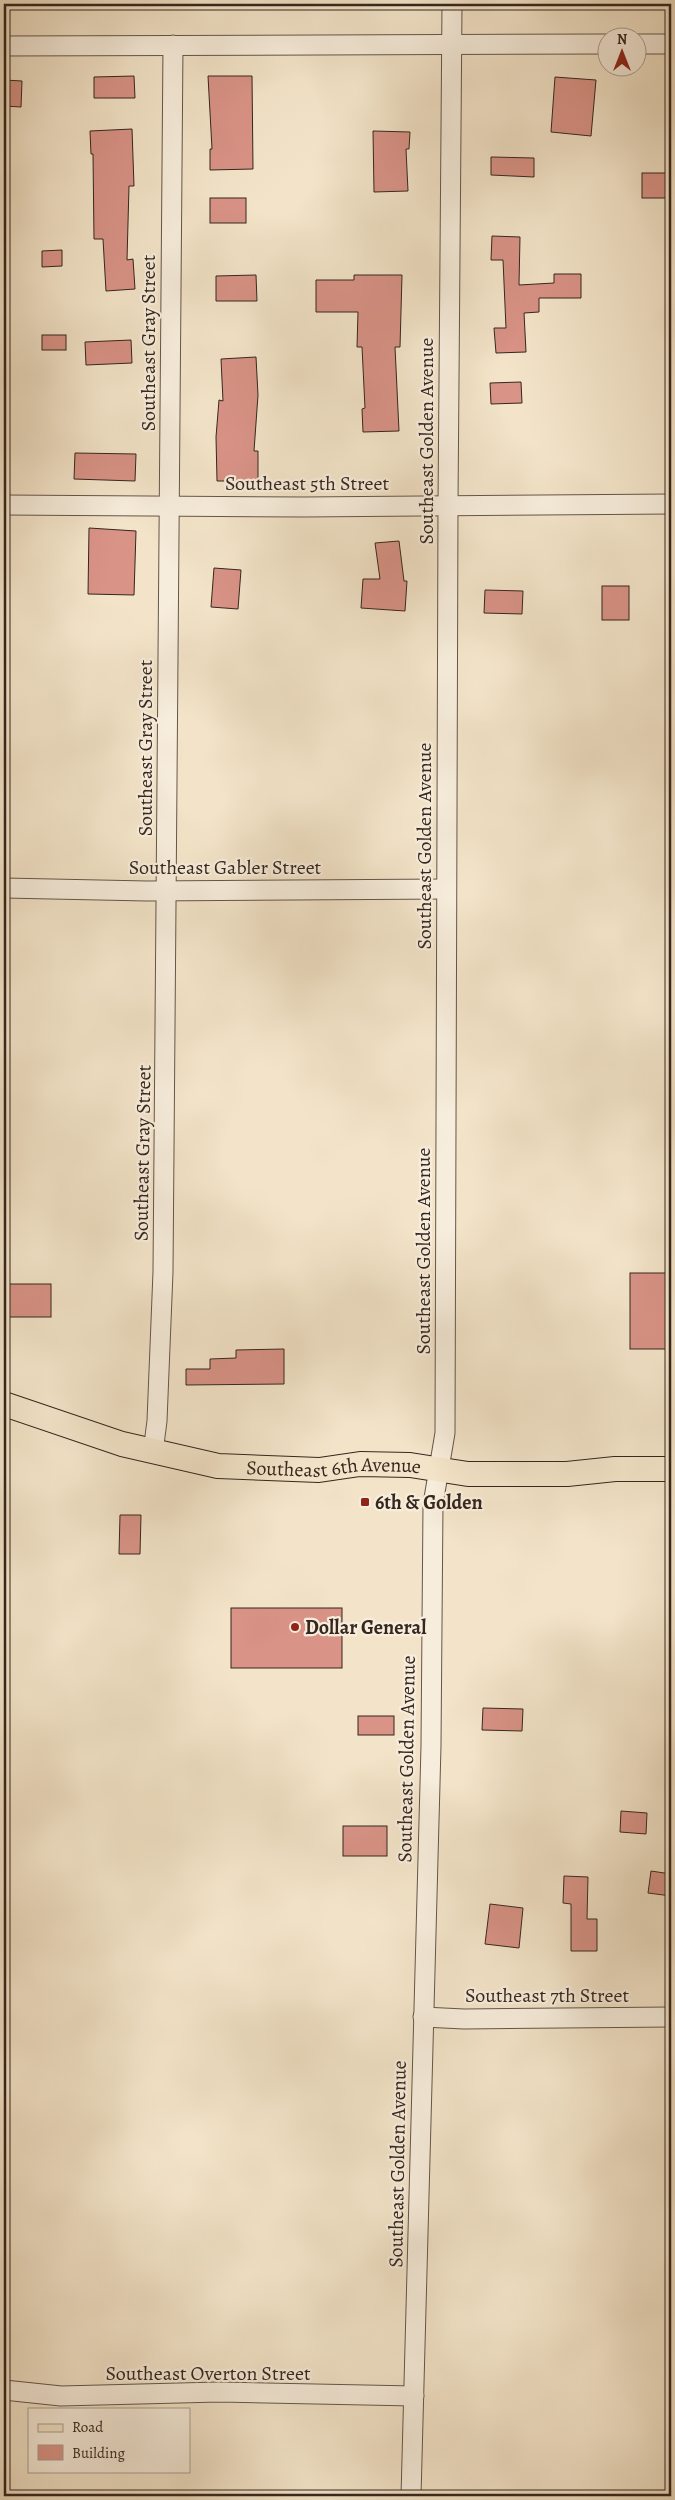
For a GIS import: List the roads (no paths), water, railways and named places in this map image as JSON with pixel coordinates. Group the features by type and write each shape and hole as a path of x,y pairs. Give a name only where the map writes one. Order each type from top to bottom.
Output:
{"main road":[{"name":"Southeast 6th Avenue","path":"4,1404 122,1444 218,1466 319,1470 360,1464 410,1465 468,1474 567,1474 615,1469 671,1468"}],"street":[{"name":"Southeast Golden Avenue","path":"411,2496 431,1746 430,1579 433,1504 446,1433 446,889 452,4"},
{"path":"4,46 598,44"},
{"path":"648,44 671,44"},
{"name":"Southeast Gray Street","path":"153,1452 157,1421 163,1272 173,45"},
{"name":"Southeast 5th Street","path":"4,505 671,504"},
{"name":"Southeast Gabler Street","path":"4,888 167,891 446,889"},
{"name":"Southeast 7th Street","path":"423,2017 464,2019 671,2017"},
{"name":"Southeast Overton Street","path":"4,2390 61,2396 219,2392 414,2396"}],"place":[{"name":"6th & Golden","path":"365,1502"},
{"name":"Dollar General","path":"295,1627"}]}
